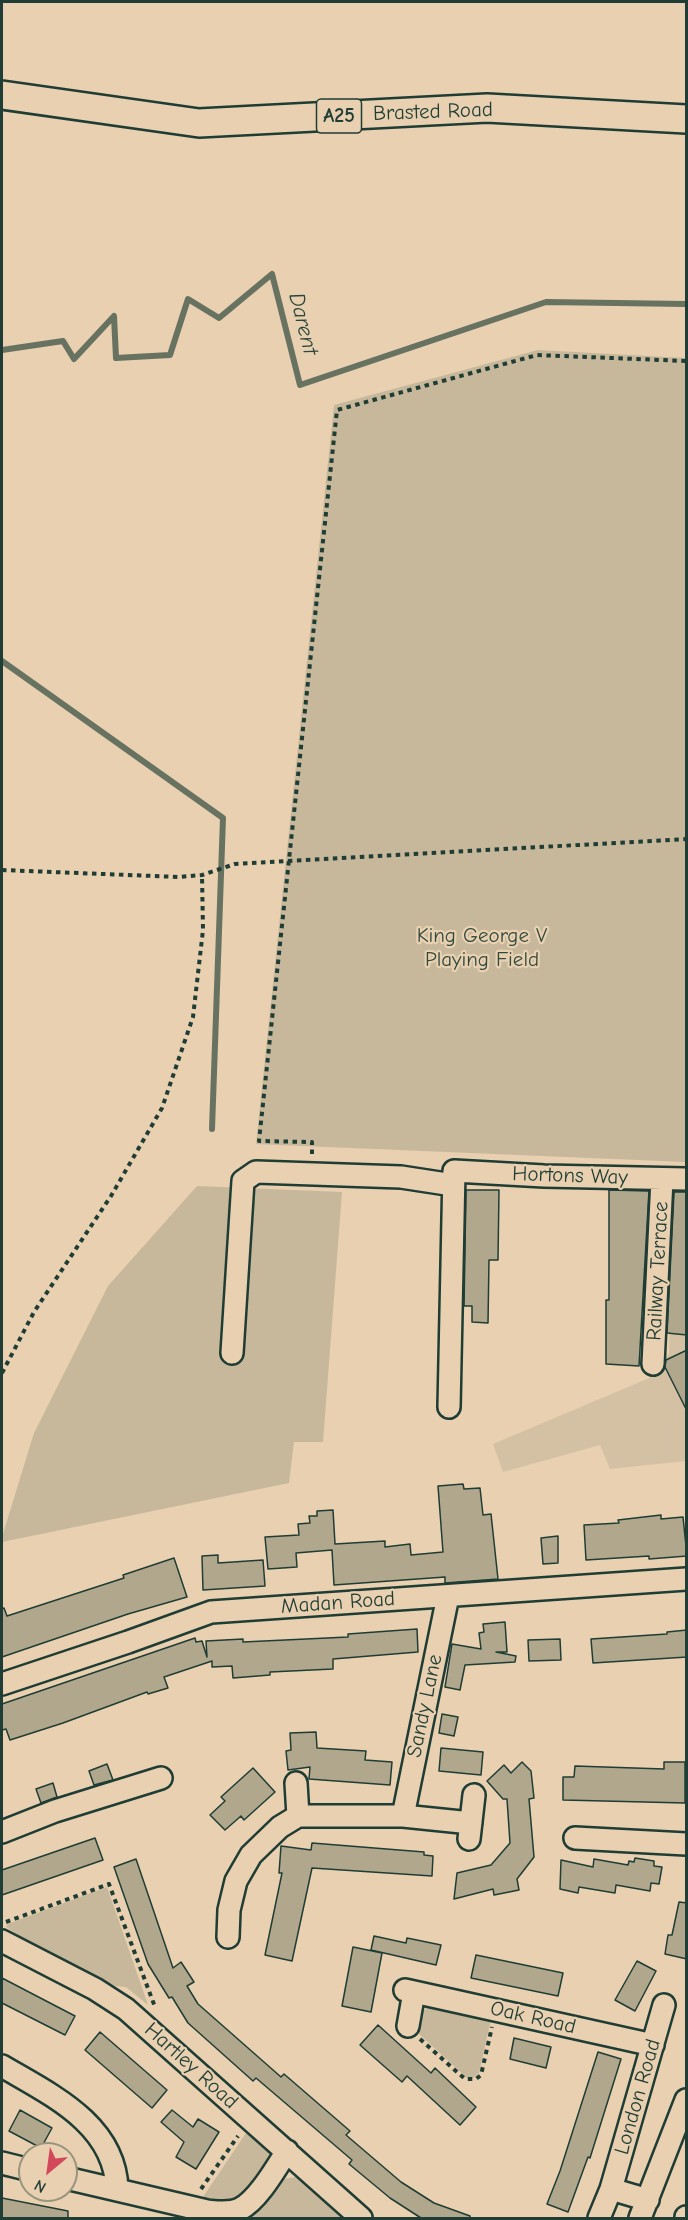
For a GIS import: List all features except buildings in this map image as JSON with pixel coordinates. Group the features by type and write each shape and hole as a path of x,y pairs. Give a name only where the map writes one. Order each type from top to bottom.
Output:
{"main road":[{"name":"Brasted Road","path":"2,96 199,123 487,108 687,119"}],"street":[{"name":"Hortons Way","path":"232,1353 243,1181 256,1172 453,1178 687,1179"},
{"path":"448,1407 453,1178"},
{"name":"Railway Terrace","path":"653,1364 662,1179"},
{"name":"Madan Road","path":"2,1684 211,1612 687,1579"},
{"name":"Sandy Lane","path":"403,1816 448,1596"},
{"path":"2,1832 55,1811 161,1778"},
{"path":"296,1783 298,1816"},
{"path":"228,1937 229,1910 236,1881 251,1855 280,1827 298,1816 403,1816 470,1831 474,1796"},
{"path":"575,1838 687,1844"},
{"name":"Hartley Road","path":"2,1941 95,1989 126,2009 361,2218"},
{"name":"Oak Road","path":"408,2026 409,1991 652,2045"},
{"name":"London Road","path":"599,2218 611,2189 664,2005"},
{"path":"2,2067 61,2101 86,2120 113,2159 117,2189"},
{"name":"London Road","path":"611,2189 644,2209 687,2100"},
{"path":"78,2181 207,2211 227,2212 241,2209 258,2193 287,2151"},
{"path":"2,2163 18,2167"}],"path":[{"path":"312,1173 312,1142 259,1141 337,410 537,355 687,361"},
{"path":"2,870 179,877 202,875 235,864 687,839"},
{"path":"2,1373 34,1312 111,1196 162,1108 194,1017 203,930 202,875"},
{"path":"2,1924 109,1884 158,2014"},
{"path":"408,2026 465,2079 471,2080 481,2075 496,2009"},
{"path":"188,2206 250,2119"}],"shaded area":[{"path":"672,1178 686,1178 686,1461 610,1469 600,1445 503,1472 493,1444 654,1376 669,1353"}],"green space":[{"name":"King George V Playing Field","path":"538,350 686,358 686,1162 256,1144 334,405"},
{"path":"197,1186 342,1192 323,1442 294,1442 289,1483 2,1542 34,1433 108,1286"},
{"path":"107,1887 148,2005 126,1987 115,1986 32,1944 6,1927 8,1924"},
{"path":"428,2007 491,2019 479,2073 475,2077 466,2077 417,2032 420,2014"},
{"path":"246,2133 269,2151 270,2160 243,2196 227,2202 201,2200"},
{"path":"299,2177 347,2218 239,2218 277,2183 283,2179"}],"waterway":[{"name":"Darent","path":"2,350 63,341 74,359 114,316 116,358 170,355 188,299 219,318 272,274 300,385 546,302 686,304"},
{"path":"2,661 223,818 212,1129"}]}
